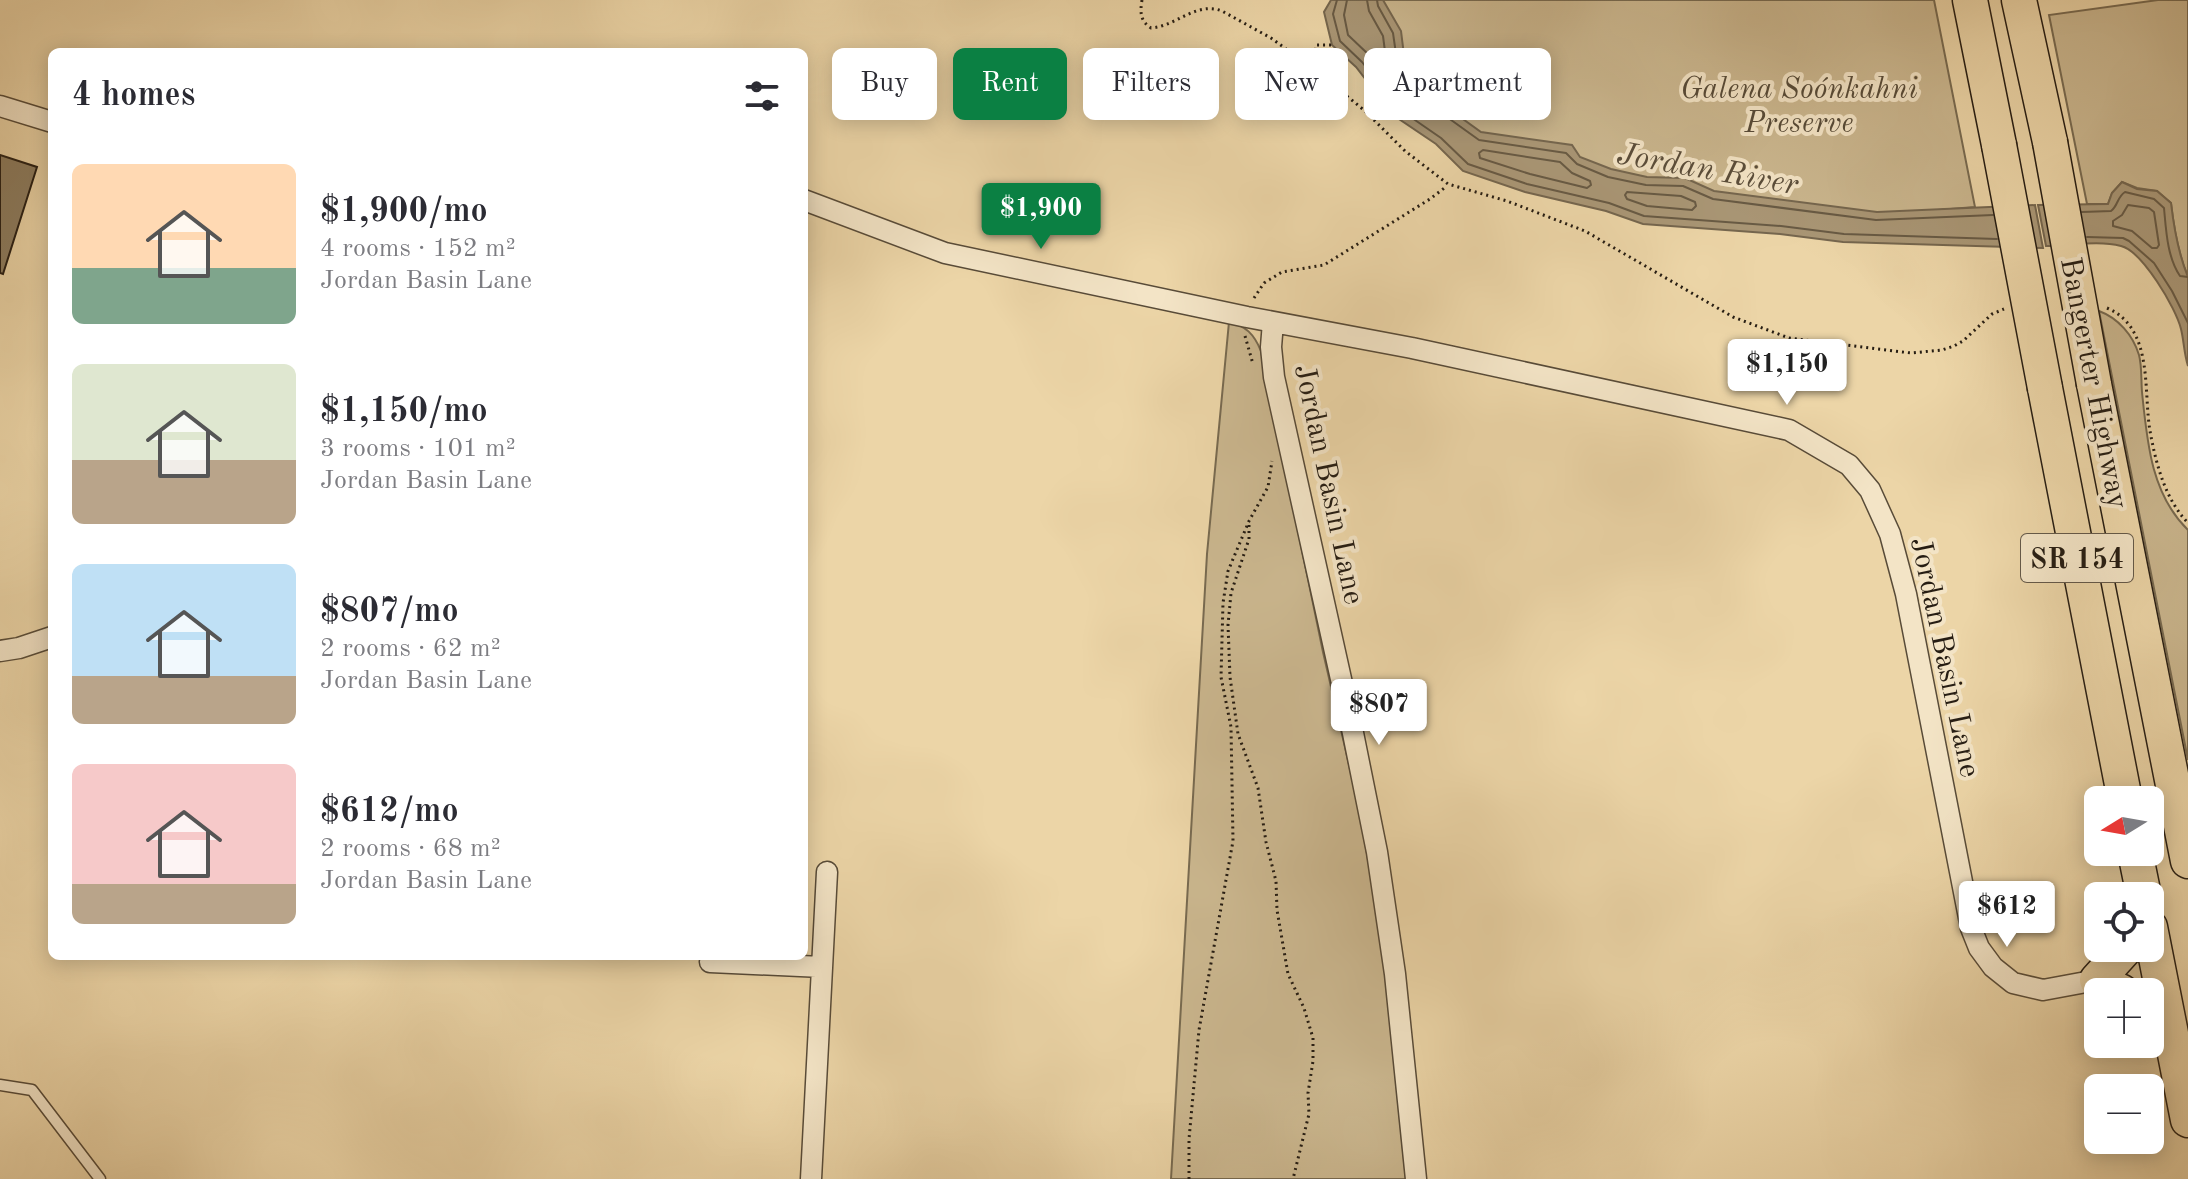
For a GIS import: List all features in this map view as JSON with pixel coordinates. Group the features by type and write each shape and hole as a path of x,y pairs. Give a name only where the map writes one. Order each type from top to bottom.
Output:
{"highway":[{"name":"Bangerter Highway","path":"1970,0 2122,786"},
{"name":"Bangerter Highway","path":"2019,0 2050,142 2094,384 2188,861"},
{"path":"2157,962 2188,1120"},
{"path":"2164,1031 2173,1042"}],"street":[{"path":"0,106 48,121"},
{"name":"Jordan Basin Lane","path":"808,202 945,253 1412,348 1789,430 1849,465 1870,490 1890,534 1906,594 1971,928 1979,948 1993,967 2013,983 2043,990 2084,988"},
{"name":"Jordan Basin Lane","path":"1273,322 1271,347 1274,377 1377,852 1395,974 1416,1179"},
{"path":"0,651 48,638"},
{"path":"811,1179 827,872"},
{"path":"710,962 822,967"}],"lane":[{"path":"0,1085 32,1090 100,1179"}],"path":[{"path":"1142,0 1141,16 1151,28 1166,26 1200,9 1215,8 1284,48"},
{"path":"1316,48 1321,44 1332,45"},
{"path":"1348,98 1405,151 1448,184 1507,201 1585,231 1733,317 1789,338 1894,352 1942,350 1963,341 1984,320 2004,309"},
{"path":"1252,300 1264,283 1282,272 1324,265 1430,199 1448,184"},
{"path":"2101,306 2124,318 2140,343 2144,355 2150,430 2161,475 2180,514 2188,523"},
{"path":"1189,1179 1189,1139 1199,1030 1233,841 1231,727 1221,677 1223,603 1228,571 1249,521 1268,487"},
{"path":"1249,521 1249,539 1231,593 1228,625 1230,677 1238,734 1258,788 1266,842 1276,881 1277,910 1288,974 1304,1008 1313,1038 1309,1114 1293,1179"}],"green space":[{"name":"Galena Soónkahni Preserve","path":"1368,0 1934,0 1975,207 1841,218 1491,150 1456,120 1551,120 1551,48 1386,48"},
{"path":"2158,0 2188,0 2188,277 2177,241 2171,203 2157,191 2122,182 2112,193 2108,204 2087,204 2049,15"},
{"path":"2099,311 2129,334 2139,355 2153,466 2166,500 2188,530 2188,760"},
{"path":"1229,322 1249,332 1261,351 1323,652 1359,808 1381,934 1406,1179 1171,1179 1207,554"}],"water":[{"path":"1331,0 1383,0 1401,31 1403,48 1364,48 1364,77 1348,60 1348,48 1332,45 1324,12"},
{"path":"1400,120 1464,120 1481,132 1572,145 1580,157 1611,169 1647,177 1685,178 1714,191 1877,212 2035,205 2043,248 1843,242 1643,224 1606,211 1525,192 1463,171 1436,144"},
{"path":"2122,182 2137,189 2157,191 2171,203 2177,241 2188,277 2188,366 2181,329 2172,308 2139,258 2121,246 2103,243 2046,246 2038,205 2108,204 2112,193"}],"building":[{"path":"0,155 37,167 3,274 0,273"}],"water label":[{"name":"Jordan River","path":"1708,168"}]}
